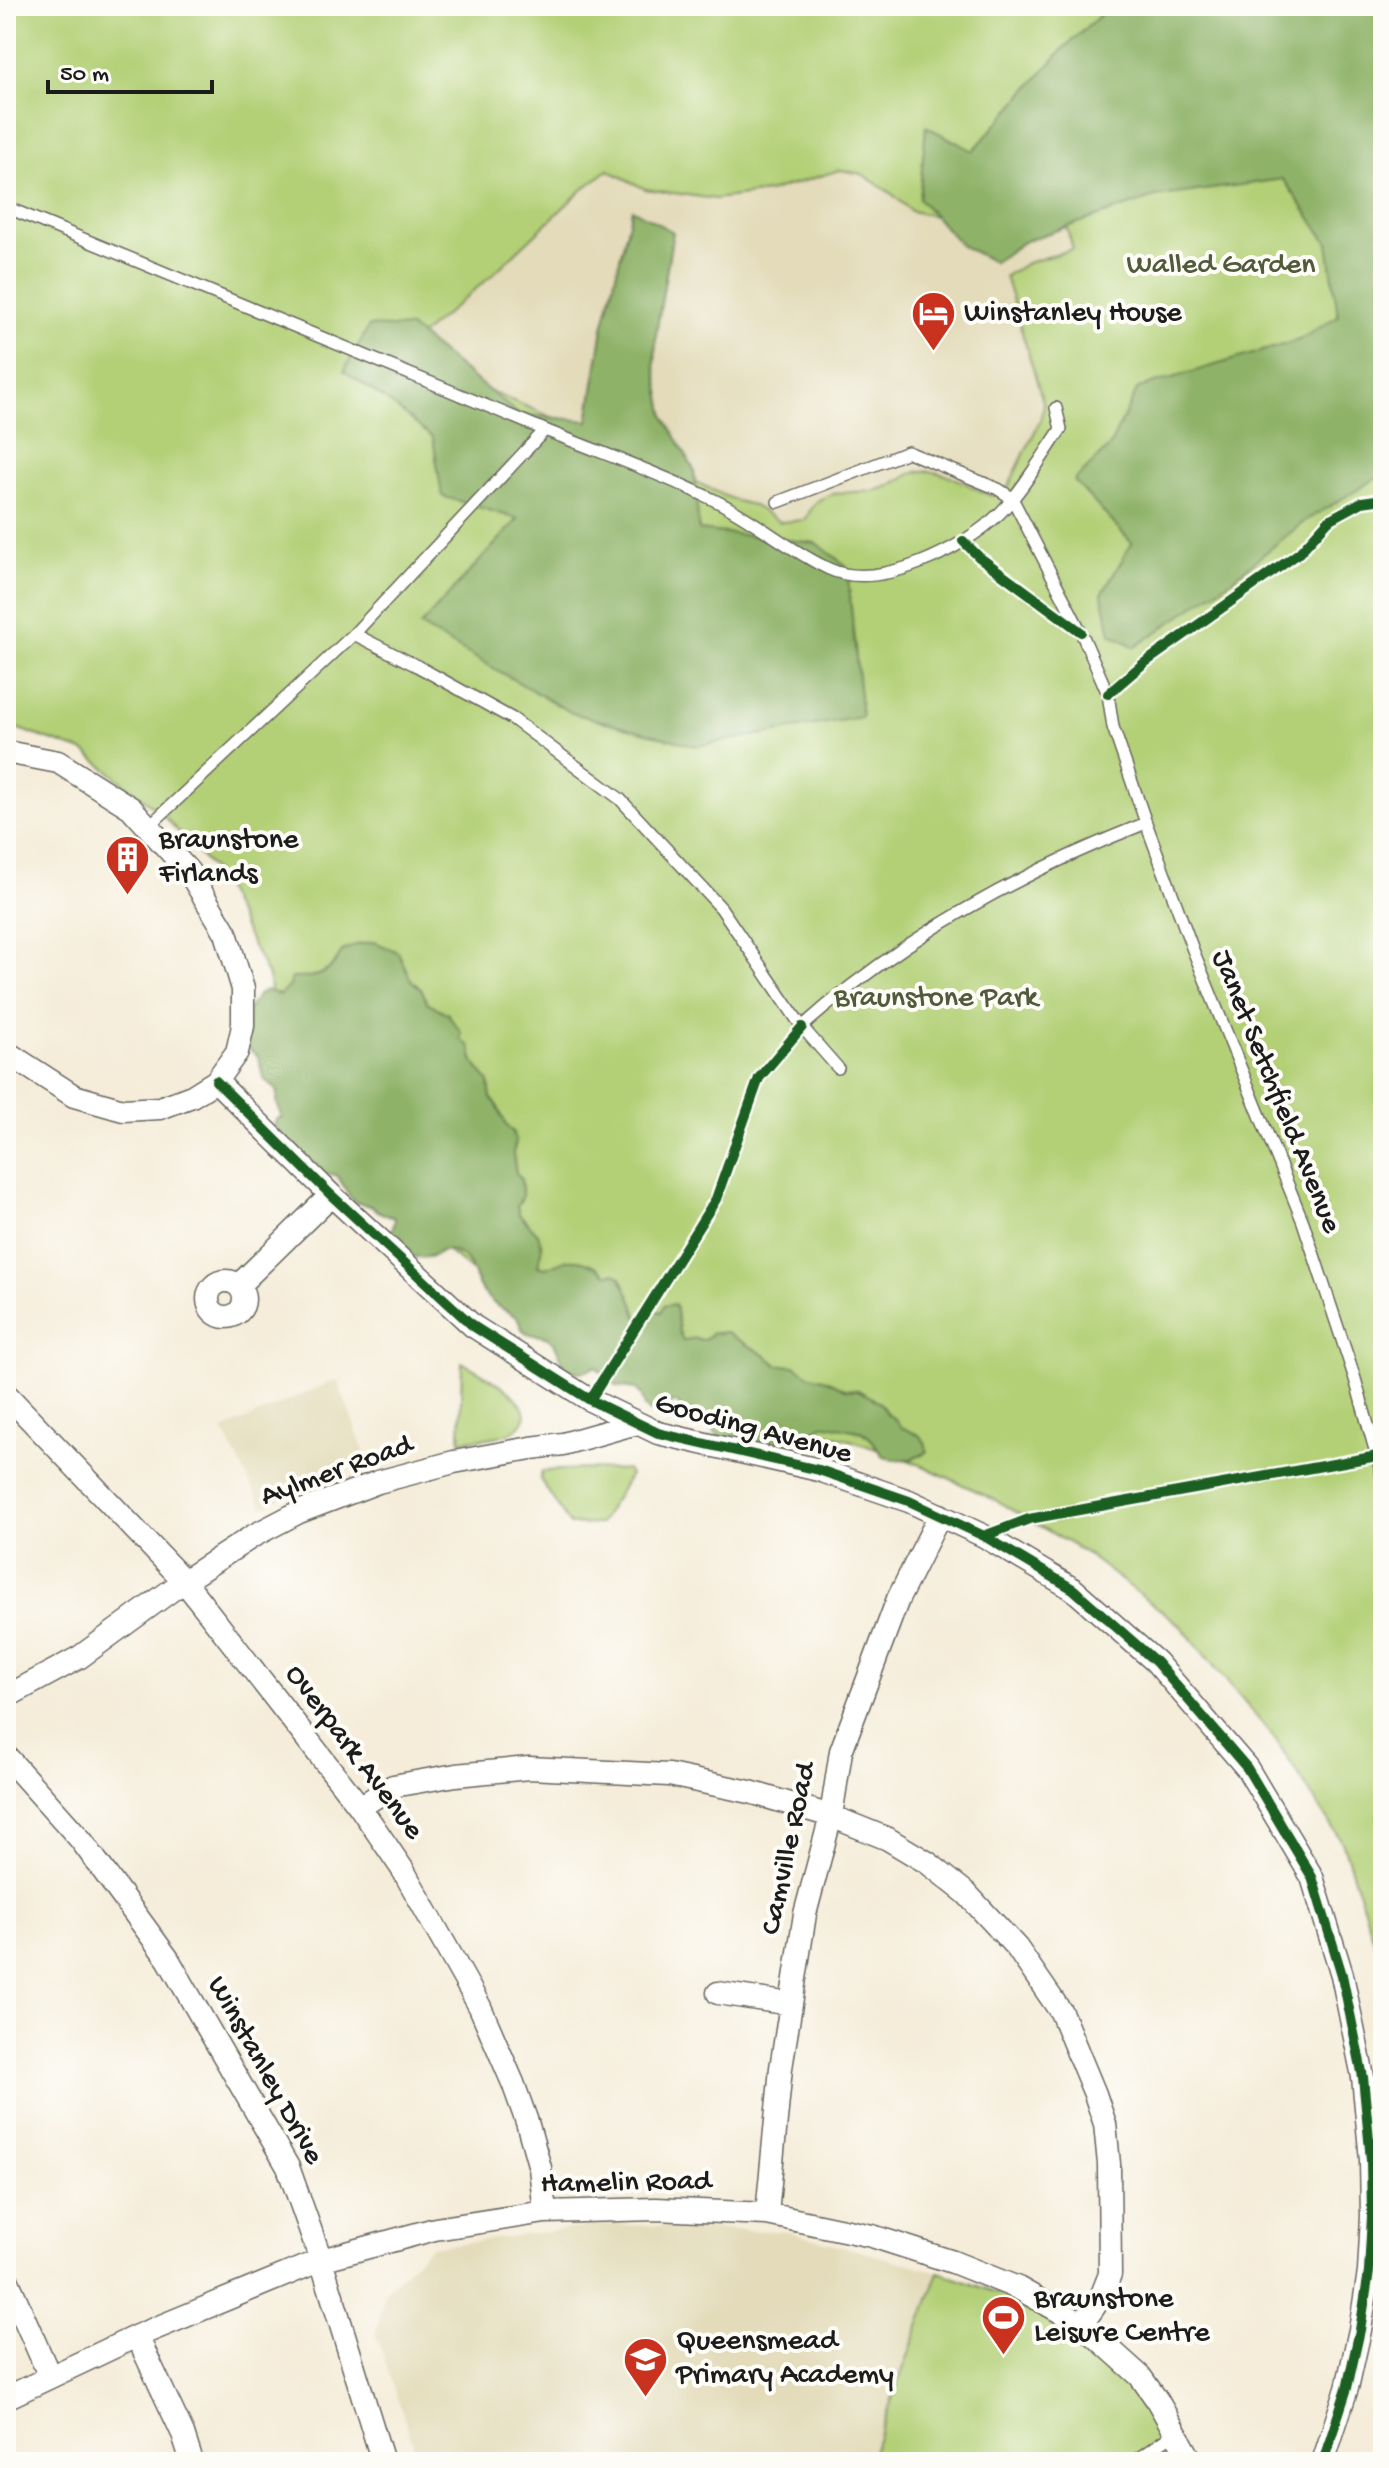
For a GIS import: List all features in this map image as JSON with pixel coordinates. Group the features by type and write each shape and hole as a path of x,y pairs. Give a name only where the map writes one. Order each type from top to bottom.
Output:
{"street":[{"path":"6,752 58,762 131,808 189,872 226,933 243,989 243,1026 237,1052 216,1081 192,1096 160,1108 123,1110 74,1096 6,1052"},
{"name":"Gooding Avenue","path":"216,1081 331,1195 473,1326 590,1400 658,1433 819,1470 909,1501 984,1536 1073,1589 1156,1662 1247,1768 1312,1877 1342,1975 1360,2062 1371,2160 1369,2272 1360,2330 1347,2388 1323,2462"},
{"path":"239,1285 331,1195"},
{"name":"Overpark Avenue","path":"6,1394 184,1581 360,1807 403,1870 480,2007 527,2122 540,2168 545,2212"},
{"name":"Aylmer Road","path":"6,1697 80,1657 184,1581 299,1512 378,1482 454,1462 563,1444 637,1423"},
{"name":"Camville Road","path":"767,2214 781,2068 805,1914 831,1816 841,1751 898,1599 940,1515"},
{"name":"Winstanley Drive","path":"6,1756 81,1840 168,1959 288,2167 321,2260 383,2462"},
{"path":"360,1807 393,1786 456,1775 542,1768 669,1775 750,1792 831,1816 888,1839 928,1863 966,1893 1017,1948 1061,2012 1095,2094 1105,2124 1109,2164 1110,2274 1101,2297 1082,2324"},
{"path":"718,1993 791,2004"},
{"name":"Hamelin Road","path":"6,2398 137,2336 321,2260 435,2229 545,2212 656,2209 767,2214 872,2236 953,2262 1018,2288 1082,2324 1140,2376 1177,2432 1192,2462"},
{"path":"6,2277 50,2377"},
{"path":"137,2336 183,2434 192,2462"}],"lane":[{"path":"6,207 714,500 831,570 855,575 882,574 937,555 963,541 1001,513 1061,429 1056,408"},
{"path":"148,827 354,634 545,430"},
{"path":"778,502 908,452 998,489 1012,498"},
{"name":"Janet Setchfield Avenue","path":"1012,498 1108,694 1113,727 1146,823 1193,950 1303,1222 1355,1379 1383,1478"},
{"path":"354,634 513,719 620,799 721,908 802,1027 838,1068"},
{"path":"802,1027 884,960 1018,879 1092,844 1146,823"},
{"path":"1133,2462 1177,2432"}],"shaded area":[{"path":"608,170 645,189 814,177 840,170 862,174 911,211 1063,213 1074,249 1027,263 1005,276 1044,405 1040,421 1008,487 989,497 780,522 752,505 736,501 600,437 398,354 491,276 582,190"},
{"path":"337,1379 368,1462 313,1482 263,1508 223,1430"},
{"name":"Queensmead Primary Academy","path":"609,2224 788,2232 939,2272 869,2462 419,2462 376,2334 384,2292 430,2247"}],"green space":[{"name":"Braunstone Park","path":"6,6 1383,6 1383,1968 1343,1844 1276,1740 1179,1624 1084,1552 995,1500 919,1464 853,1441 741,1409 496,1291 296,1126 277,1081 269,978 217,874 162,814 85,752 16,728 6,728","holes":["608,170 645,189 715,199 768,192 840,170 862,174 911,211 973,224 1063,214 1073,249 1027,263 1005,276 1044,405 1040,421 1008,487 991,496 943,474 920,471 881,489 826,496 815,504 805,520 780,522 752,505 736,501 600,437 399,354"]},
{"path":"1110,6 1383,6 1383,477 1305,521 1229,582 1135,647 1111,634 1102,594 1132,543 1074,481 1109,447 1138,388 1299,340 1338,316 1328,243 1283,179 1155,197 1025,241 994,262 962,246 919,199 926,126 973,151 1063,49"},
{"path":"632,209 673,232 656,334 655,366 665,417 694,470 699,530 816,543 847,566 862,717 696,746 572,713 420,626 518,519 442,496 433,438 344,371 369,326 411,328 518,414 588,421 603,328"},
{"path":"374,942 398,952 411,980 422,990 427,1002 448,1014 461,1032 461,1040 470,1046 474,1063 489,1082 491,1098 516,1142 513,1153 522,1188 522,1198 517,1206 519,1214 538,1234 542,1246 538,1266 545,1268 575,1260 592,1264 606,1274 615,1273 621,1277 637,1317 648,1318 654,1310 661,1312 664,1306 675,1304 683,1341 706,1339 712,1333 727,1332 777,1365 795,1366 845,1389 858,1390 880,1403 901,1427 919,1435 927,1451 911,1459 894,1460 883,1456 863,1432 829,1425 822,1425 811,1434 797,1437 787,1446 775,1450 718,1436 705,1421 687,1420 678,1403 673,1402 663,1412 650,1412 636,1389 617,1386 595,1366 580,1372 567,1368 552,1341 528,1333 520,1326 518,1318 487,1297 463,1257 444,1251 430,1257 413,1257 390,1235 394,1217 354,1201 337,1176 333,1174 320,1178 274,1126 276,1120 282,1117 277,1090 264,1079 258,1057 248,1048 242,1017 260,993 266,990 280,995 292,978 322,974 342,951"},
{"path":"462,1362 495,1381 518,1400 524,1410 524,1420 516,1429 496,1436 460,1441"},
{"path":"627,1470 630,1475 600,1524 570,1525 540,1479 542,1471"},
{"name":"Braunstone Leisure Centre","path":"939,2272 1006,2296 1070,2333 1125,2379 1163,2440 1170,2462 869,2462"}],"cycle path":[{"path":"1108,694 1143,664 1299,553 1329,520 1362,502 1383,499"},
{"path":"963,541 979,557 1081,632"},
{"path":"590,1400 716,1199 759,1078 802,1027"},
{"path":"216,1081 331,1195 473,1326 590,1400 658,1433 819,1470 909,1501 984,1536 1073,1589 1156,1662 1247,1768 1312,1877 1342,1975 1363,2077 1371,2160 1369,2272 1347,2388 1323,2462"},
{"path":"984,1536 1029,1519 1383,1455"}],"place":[{"name":"Winstanley House","path":"933,353"},
{"name":"Braunstone Firlands","path":"128,897"},
{"name":"Braunstone Leisure Centre","path":"1003,2356"},
{"name":"Queensmead Primary Academy","path":"645,2398"}],"park label":[{"name":"Walled Garden","path":"1221,266"}]}
